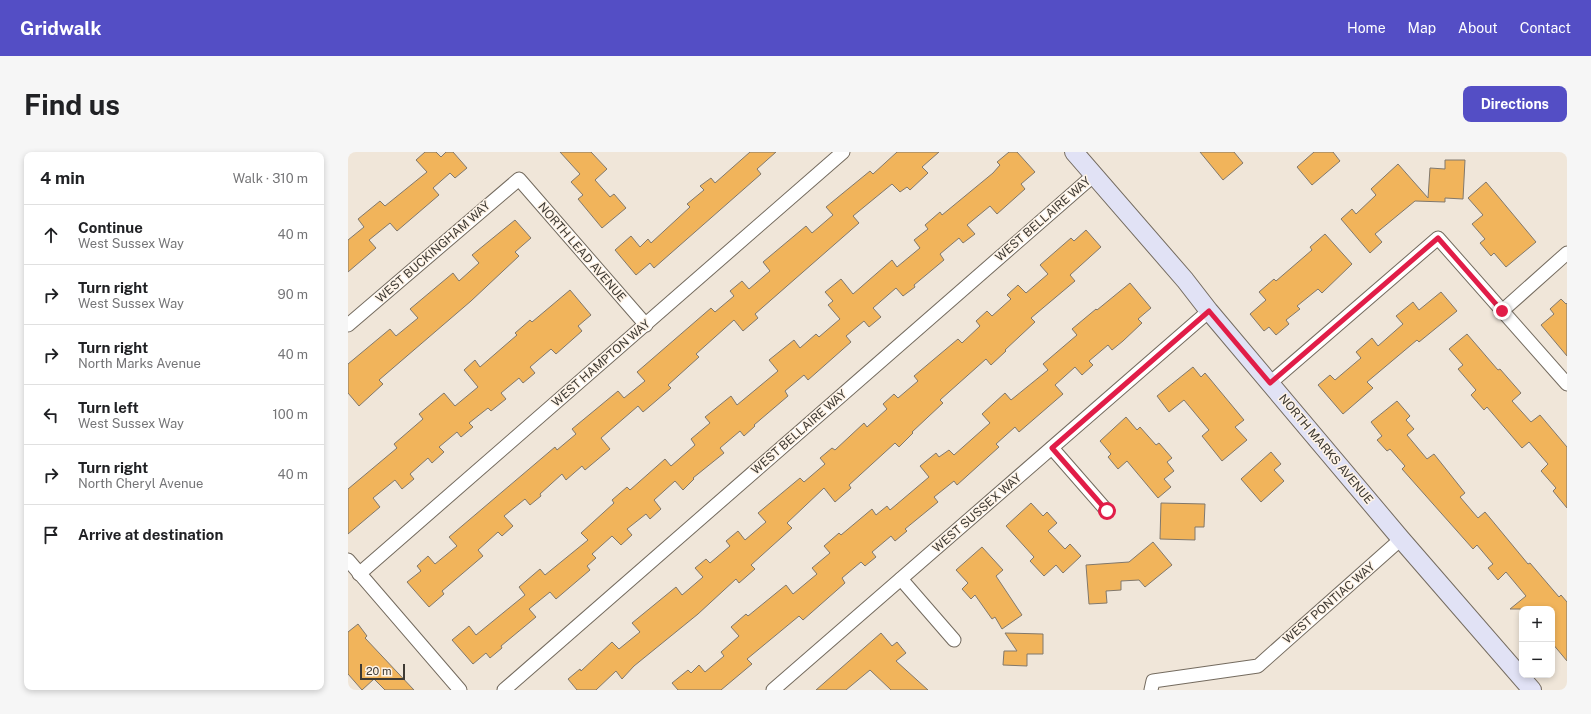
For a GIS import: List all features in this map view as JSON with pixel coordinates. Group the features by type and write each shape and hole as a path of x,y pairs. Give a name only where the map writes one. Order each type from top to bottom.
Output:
{"main road":[{"name":"NORTH MARKS AVENUE","path":"1074,152 1186,280 1209,311 1401,539 1532,690"}],"street":[{"name":"WEST HAMPTON WAY","path":"360,574 843,152"},
{"name":"WEST BELLAIRE WAY","path":"504,690 1094,175"},
{"name":"NORTH LEAD AVENUE","path":"519,179 646,325"},
{"name":"WEST BUCKINGHAM WAY","path":"348,325 519,179"},
{"path":"1270,383 1438,238 1567,384"},
{"path":"1502,311 1567,252"},
{"name":"WEST SUSSEX WAY","path":"773,690 1209,311"},
{"path":"1052,448 1107,511"},
{"name":"WEST PONTIAC WAY","path":"1151,690 1153,681 1258,666 1401,539"},
{"path":"348,560 460,690"},
{"path":"901,579 954,640"}],"building":[{"path":"425,152 436,152 441,157 446,152 453,152 467,168 455,178 450,173 433,188 439,195 397,231 390,223 369,240 376,248 348,272 348,240 364,227 358,219 380,201 385,206 427,172 416,160"},
{"path":"560,152 591,152 607,169 595,180 610,197 614,194 626,208 602,228 578,199 583,195 571,182 580,174"},
{"path":"750,152 776,152 757,169 761,174 654,268 650,263 636,275 615,250 631,236 640,247 648,239 651,243 690,207 687,204 704,190 700,186 711,178 715,183"},
{"path":"897,152 939,152 922,167 928,173 910,190 907,187 900,192 892,184 853,216 859,223 755,314 758,318 743,331 734,320 696,354 699,357 668,385 671,388 643,412 638,406 601,438 610,449 585,470 582,466 566,480 562,474 530,505 525,499 504,516 513,526 502,536 498,532 478,550 483,556 442,591 444,594 429,607 407,582 421,571 417,566 428,556 435,564 457,546 449,537 555,447 557,450 576,434 572,429 618,391 624,398 645,381 637,372 711,308 715,312 734,296 730,291 742,281 749,289 770,271 763,262 806,226 812,233 833,215 826,207 870,171 873,174"},
{"path":"1009,152 1017,152 1035,172 1021,184 1025,189 997,214 990,206 967,225 975,234 963,243 959,238 940,254 944,260 903,296 896,288 873,308 881,317 869,327 864,321 846,336 851,342 808,380 804,375 785,391 788,396 754,425 755,426 744,436 740,431 720,448 724,453 693,478 694,479 683,490 675,481 654,500 661,509 650,519 646,514 627,529 632,535 621,545 612,536 592,554 596,558 587,566 590,570 556,599 550,592 529,609 536,617 501,646 502,648 490,658 486,653 473,664 452,640 469,626 476,635 525,595 519,587 540,569 545,575 588,540 581,533 614,503 612,500 627,487 630,490 665,459 671,466 695,445 691,439 710,423 705,417 731,396 737,405 778,371 769,360 794,340 800,348 816,334 819,337 840,319 828,305 833,301 825,292 841,279 853,294 892,260 897,267 920,248 914,240 928,229 925,225 940,212 942,215 993,173 1000,165 997,162"},
{"path":"1200,152 1234,152 1243,163 1223,180"},
{"path":"1314,152 1333,152 1340,161 1312,185 1297,167"},
{"path":"1445,160 1465,160 1463,199 1445,198 1445,202 1415,201 1375,234 1382,242 1370,253 1341,219 1352,209 1356,214 1376,195 1371,189 1398,164 1428,198 1430,168 1445,169"},
{"path":"1486,182 1536,242 1506,267 1494,253 1491,256 1480,243 1485,239 1472,224 1483,215 1468,198"},
{"path":"515,220 531,238 515,252 519,256 471,301 379,380 383,384 359,406 348,393 348,364 390,329 396,336 418,318 410,309 453,273 459,281 479,263 472,255"},
{"path":"1086,230 1101,247 1070,275 1075,281 1031,318 1035,322 991,365 986,359 940,400 943,403 912,432 913,433 899,447 895,443 849,485 851,488 835,502 824,488 787,523 792,528 751,565 755,569 739,583 736,579 698,614 634,666 622,679 616,671 596,690 577,690 568,679 580,669 581,671 612,642 619,649 640,632 632,623 676,587 682,595 703,577 695,568 706,559 710,563 730,546 726,541 738,531 745,540 766,522 758,513 800,478 804,482 825,464 820,458 832,448 835,450 864,423 867,427 887,409 883,404 894,394 898,398 918,381 914,376 958,339 962,343 980,326 976,321 987,311 992,316 1011,299 1007,295 1018,285 1026,293 1048,274 1040,265 1071,238 1074,241"},
{"path":"1325,234 1352,264 1322,293 1318,289 1297,306 1300,309 1286,320 1289,324 1276,335 1269,327 1264,331 1250,314 1266,300 1259,292 1274,279 1276,281 1312,250 1310,247"},
{"path":"1130,283 1151,308 1138,319 1142,323 1123,341 1112,350 1108,345 1089,361 1093,365 1082,375 1075,367 1055,385 1063,394 1019,432 1015,427 996,444 999,447 957,485 954,481 934,497 938,502 905,529 907,531 895,541 891,536 872,552 876,557 865,566 861,562 842,578 845,583 803,620 799,616 747,659 752,664 721,690 678,690 672,683 688,670 691,673 699,665 705,672 724,656 721,652 739,636 731,627 746,614 748,616 786,585 793,594 817,574 812,568 830,553 824,546 839,533 841,535 872,509 876,515 887,506 890,510 929,477 920,466 936,453 939,457 949,450 954,455 990,423 982,414 1005,393 1011,400 1048,370 1043,364 1077,335 1072,329"},
{"path":"570,290 591,315 578,326 582,331 556,354 551,349 530,367 535,373 523,383 519,378 501,393 506,399 491,411 488,408 469,423 473,427 461,437 457,432 439,447 444,452 432,463 428,458 410,474 414,479 402,489 395,480 373,498 380,507 348,534 348,489 397,448 394,444 423,419 419,414 444,393 455,406 478,387 464,370 475,360 480,367 517,335 515,333 530,320 532,322"},
{"path":"1441,292 1457,311 1419,342 1417,340 1367,382 1373,388 1343,414 1318,385 1330,375 1335,380 1361,358 1356,352 1372,338 1378,346 1403,324 1396,316 1413,302 1419,310"},
{"path":"1561,299 1566,304 1567,303 1567,356 1541,325 1554,314 1550,309"},
{"path":"1467,334 1498,370 1500,369 1521,393 1512,401 1531,422 1540,415 1567,447 1567,508 1553,491 1556,488 1541,471 1548,464 1529,442 1522,448 1487,407 1484,410 1471,395 1476,390 1458,369 1463,365 1449,349"},
{"path":"1193,367 1201,377 1205,373 1244,420 1235,427 1247,440 1222,461 1202,436 1209,430 1184,400 1169,412 1157,396"},
{"path":"1397,401 1410,416 1406,420 1414,429 1407,435 1427,459 1434,454 1465,493 1460,497 1478,518 1485,512 1528,564 1530,563 1559,597 1561,595 1567,602 1567,661 1555,647 1555,606 1519,606 1519,609 1510,609 1526,596 1506,572 1498,580 1488,568 1493,564 1477,545 1473,549 1402,469 1405,466 1390,449 1387,451 1377,440 1382,436 1371,422"},
{"path":"1126,417 1137,430 1140,427 1156,445 1159,443 1172,458 1167,462 1174,471 1164,479 1171,487 1158,498 1127,461 1118,469 1108,457 1111,454 1100,441"},
{"path":"1271,452 1281,464 1274,470 1284,481 1261,502 1241,479"},
{"path":"1031,503 1043,516 1047,512 1057,523 1048,531 1065,549 1070,544 1081,556 1063,573 1056,565 1044,576 1030,561 1034,557 1006,526"},
{"path":"1161,503 1205,504 1204,527 1195,527 1195,540 1160,539"},
{"path":"1153,542 1172,565 1145,587 1139,580 1121,581 1121,590 1106,591 1107,603 1089,604 1086,565 1129,562"},
{"path":"982,547 1003,570 996,576 1022,615 1002,629 995,617 992,619 975,595 971,599 962,589 968,583 956,570"},
{"path":"358,624 367,636 365,638 414,690 385,690 374,679 362,690 348,674 348,632"},
{"path":"881,633 892,646 897,642 906,653 896,661 928,690 891,690 870,670 846,690 816,690"},
{"path":"1005,633 1043,634 1043,654 1027,654 1027,666 1003,665 1004,651 1017,651"}],"route":[{"path":"1107,511 1052,448 1209,311 1270,383 1438,238 1502,311"}]}
